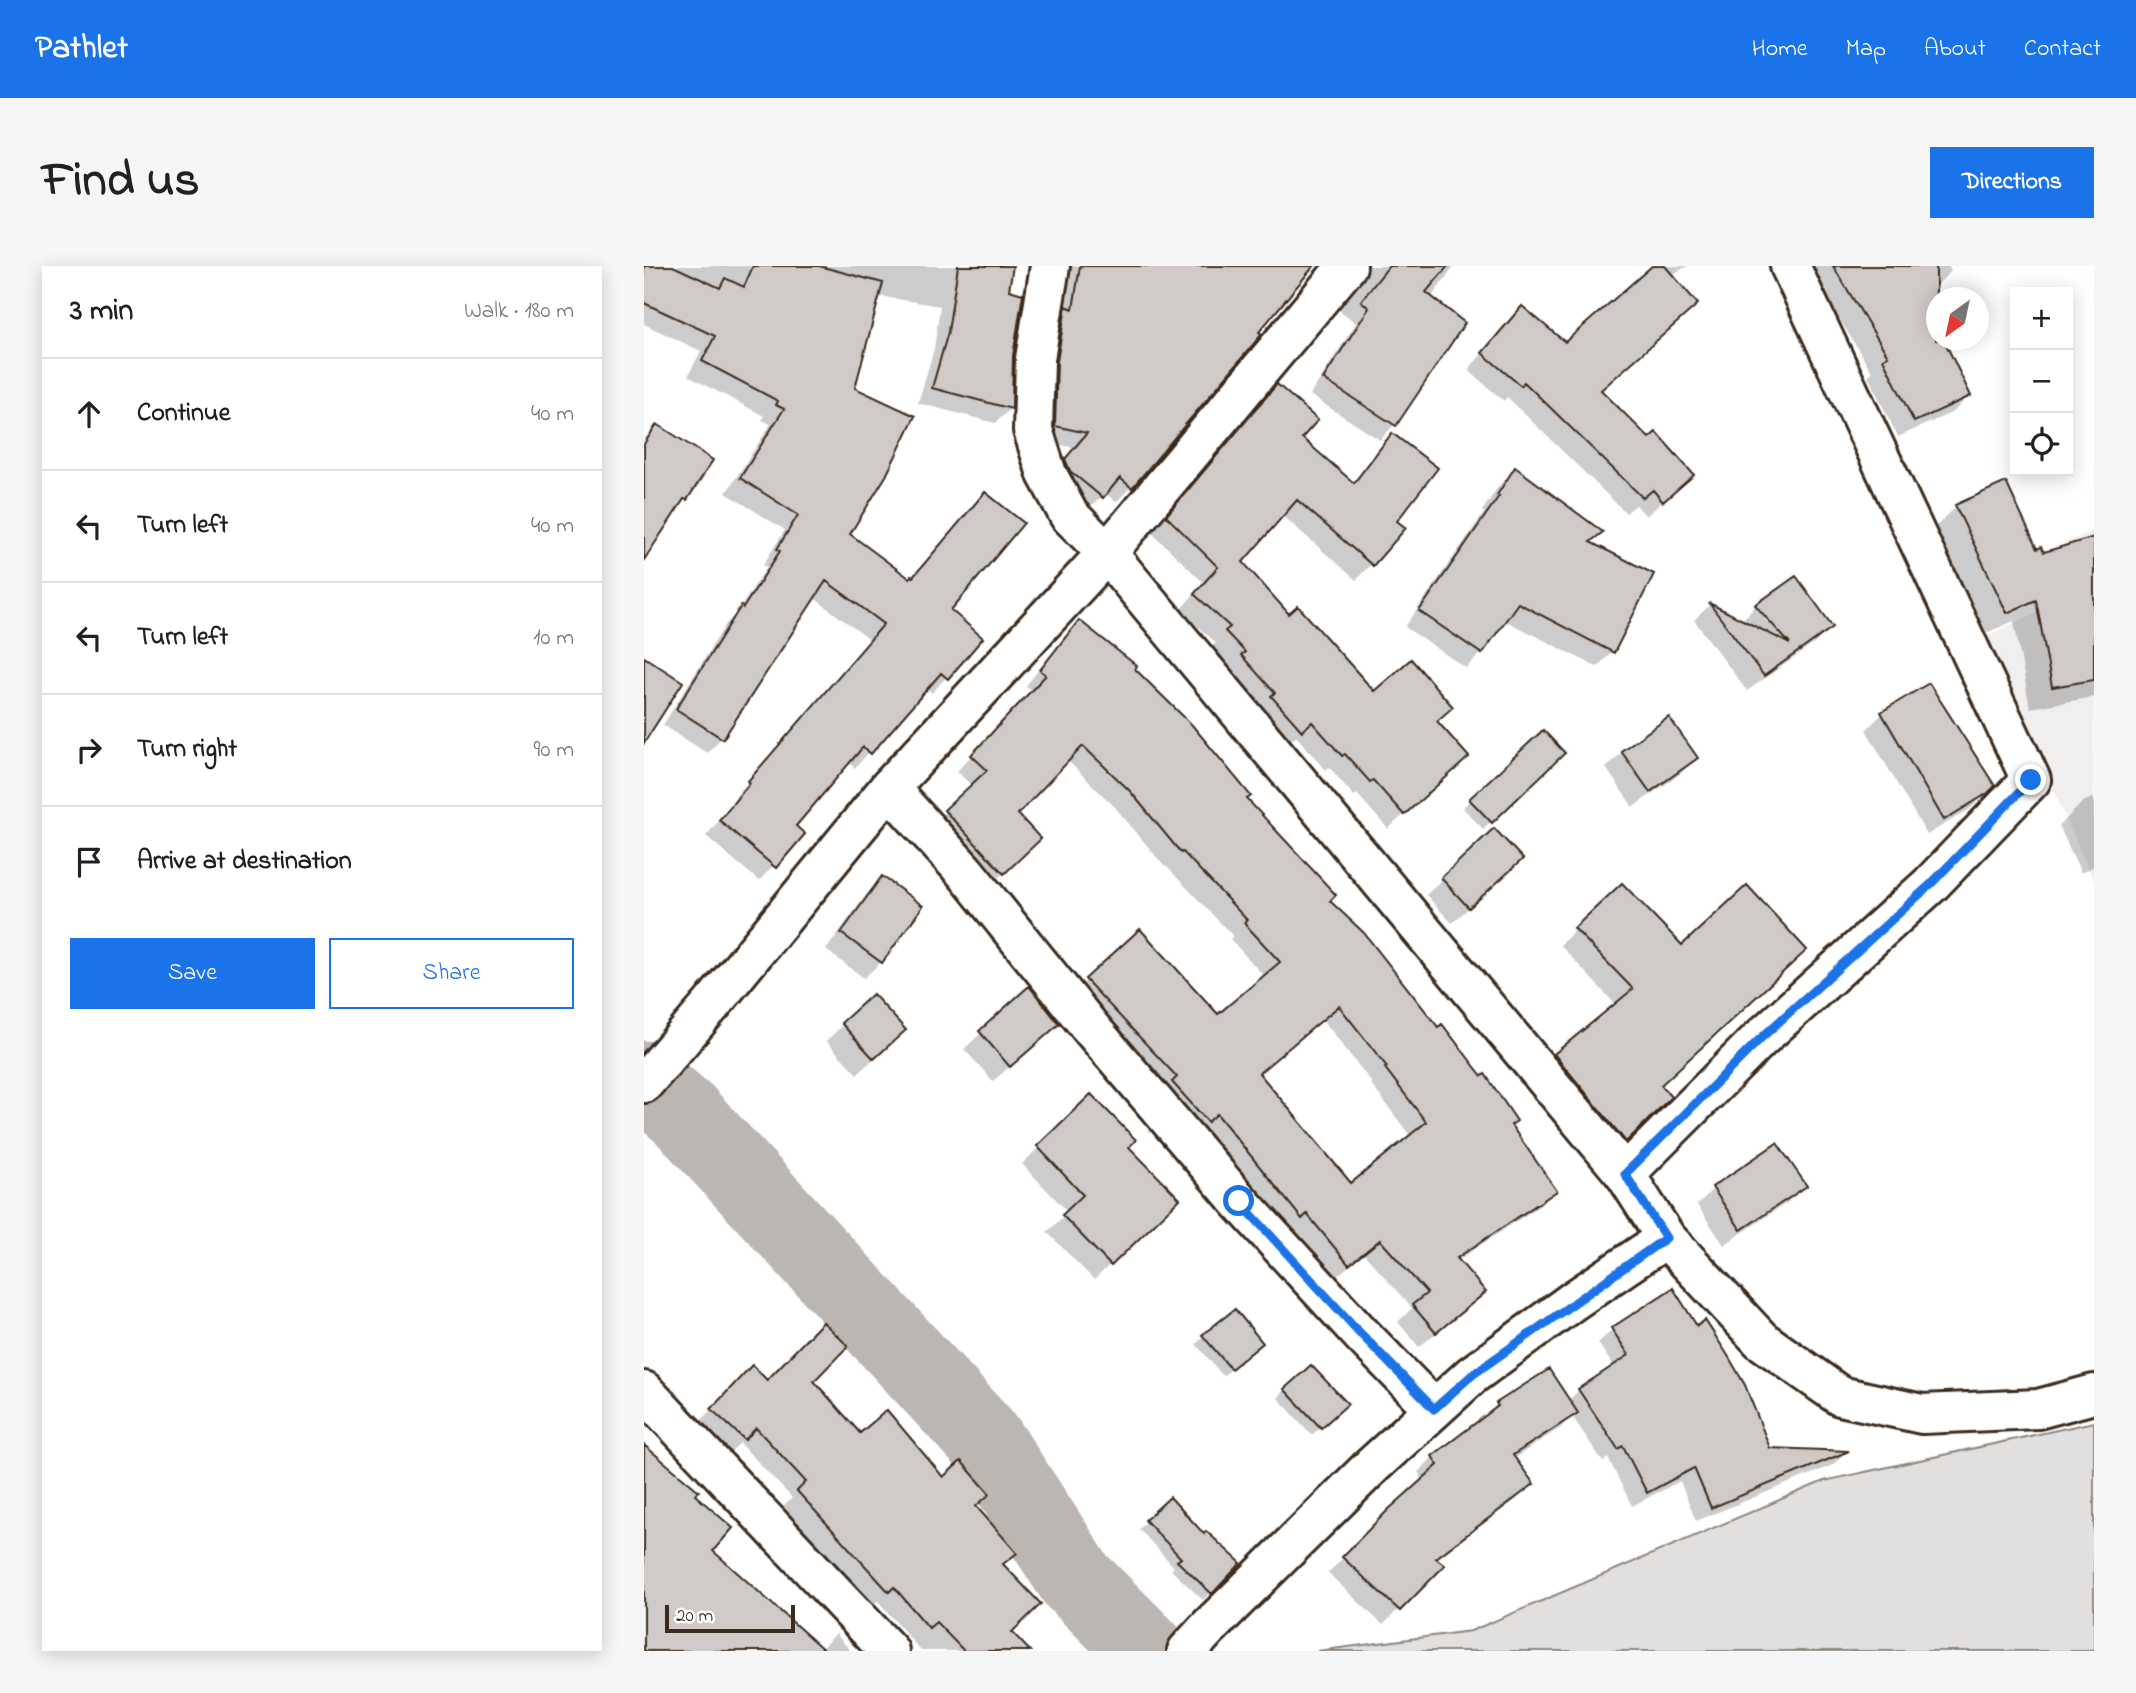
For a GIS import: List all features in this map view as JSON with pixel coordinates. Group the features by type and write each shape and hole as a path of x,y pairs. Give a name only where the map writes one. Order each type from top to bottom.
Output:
{"street":[{"path":"1050,266 1035,359 1033,430 1047,474 1069,514 1107,553 1625,1174 1666,1238 1761,1340 1840,1396 1922,1414 2038,1409 2094,1394"},
{"path":"644,1083 889,788 1107,553 1347,266"},
{"path":"1625,1174 1760,1039 1930,885 2031,780 1790,266"},
{"path":"889,788 965,872 1090,1027 1239,1201 1434,1409"},
{"path":"1198,1639 1373,1465 1472,1375 1666,1238"},
{"path":"644,1391 888,1651"}],"shaded area":[{"path":"2094,530 2094,882 1987,636 2077,593 2064,543"},
{"path":"2094,1422 2094,1651 1317,1651 1471,1631 1824,1481"}],"building":[{"path":"644,266 673,266 720,288 725,278 744,287 753,266 819,266 883,283 855,388 915,416 886,476 850,534 909,578 913,577 985,492 1024,523 951,610 983,638 948,679 941,673 871,754 863,747 796,826 805,834 776,868 719,820 750,783 748,781 884,624 826,581 723,739 676,709 741,606 743,608 780,551 777,549 798,515 740,478 784,409 776,405 778,401 702,361 715,336 644,303"},
{"path":"958,266 1013,266 1009,290 1023,294 1013,356 1012,409 932,388 948,332"},
{"path":"1080,266 1314,266 1259,332 1262,334 1132,488 1120,478 1103,498 1070,471 1065,459 1087,433 1055,426 1057,361 1066,306 1073,309"},
{"path":"1389,266 1448,266 1426,292 1465,323 1396,426 1323,379 1369,308 1361,301"},
{"path":"1652,266 1665,266 1698,304 1601,390 1649,438 1656,432 1694,475 1663,502 1653,490 1643,498 1524,382 1521,386 1482,353 1522,306 1565,342"},
{"path":"1833,266 1936,266 1936,287 1926,287 1926,350 1949,350 1971,396 1914,422 1883,359 1888,356"},
{"path":"1277,384 1318,420 1302,438 1354,483 1392,433 1438,468 1397,521 1406,528 1373,566 1297,500 1243,562 1289,614 1298,606 1374,691 1411,659 1453,707 1437,721 1469,757 1404,815 1373,780 1370,782 1345,754 1342,756 1312,722 1302,731 1271,696 1275,693 1241,655 1245,652 1225,631 1230,627 1194,594 1218,567 1166,516"},
{"path":"657,424 713,460 644,560 644,444"},
{"path":"1515,467 1603,532 1590,542 1654,574 1614,653 1518,603 1482,654 1419,611 1499,496 1497,495"},
{"path":"2006,482 2037,549 2041,547 2044,552 2094,537 2094,680 2052,687 2036,600 2007,613 1955,505"},
{"path":"1796,576 1833,627 1764,676 1709,603 1790,644 1755,605"},
{"path":"1079,620 1137,666 1135,669 1192,725 1251,796 1247,799 1336,895 1330,901 1364,933 1438,1027 1442,1024 1482,1076 1485,1074 1517,1121 1511,1125 1557,1191 1457,1258 1486,1292 1436,1333 1412,1305 1427,1293 1380,1240 1349,1265 1307,1214 1302,1219 1217,1114 1208,1122 1172,1082 1177,1077 1085,979 1140,929 1218,1014 1280,962 1244,923 1247,920 1183,852 1181,853 1130,791 1083,746 1018,814 1041,839 1004,874 944,810 987,770 971,755 1046,675 1040,670","holes":["1339,1006 1387,1067 1385,1068 1426,1122 1351,1183 1259,1073"]},
{"path":"644,657 683,682 644,743"},
{"path":"1929,683 1995,786 1944,820 1881,712"},
{"path":"1669,717 1698,758 1650,792 1621,751"},
{"path":"1543,730 1565,753 1492,823 1469,799"},
{"path":"1494,828 1523,859 1469,908 1441,878"},
{"path":"882,876 923,906 882,963 841,933"},
{"path":"1622,883 1682,945 1747,885 1807,950 1661,1085 1671,1097 1626,1142 1554,1054 1633,989 1574,928"},
{"path":"1029,986 1059,1024 1010,1067 979,1031"},
{"path":"873,994 906,1030 874,1059 841,1023"},
{"path":"1091,1094 1136,1140 1129,1147 1180,1199 1111,1266 1062,1215 1083,1195 1037,1146"},
{"path":"1777,1143 1807,1186 1741,1230 1712,1187"},
{"path":"1673,1288 1697,1326 1705,1320 1727,1354 1745,1385 1770,1448 1849,1451 1711,1508 1694,1468 1647,1493 1623,1446 1618,1449 1578,1389 1629,1355 1611,1328"},
{"path":"1235,1309 1263,1343 1231,1369 1202,1335"},
{"path":"823,1322 848,1346 814,1381 860,1433 887,1410 943,1477 961,1461 990,1494 976,1506 1017,1553 1003,1564 1041,1604 1012,1632 1030,1651 964,1651 936,1622 929,1628 894,1587 889,1592 797,1491 806,1482 756,1428 745,1440 711,1409 752,1365 767,1380"},
{"path":"1311,1365 1348,1404 1321,1428 1284,1389"},
{"path":"1549,1369 1578,1413 1513,1455 1534,1484 1436,1558 1445,1565 1400,1611 1342,1557 1388,1510 1438,1465 1432,1456 1498,1406 1496,1403"},
{"path":"644,1445 699,1491 695,1495 733,1528 713,1551 825,1651 644,1651"},
{"path":"1170,1497 1204,1534 1206,1531 1241,1563 1212,1594 1177,1561 1181,1558 1145,1520"}],"waterway":[{"path":"644,1080 684,1114 985,1440 1076,1580 1147,1651"}],"route":[{"path":"1239,1201 1434,1409 1472,1375 1573,1301 1666,1238 1625,1174 1760,1039 1930,885 2031,780"}]}
